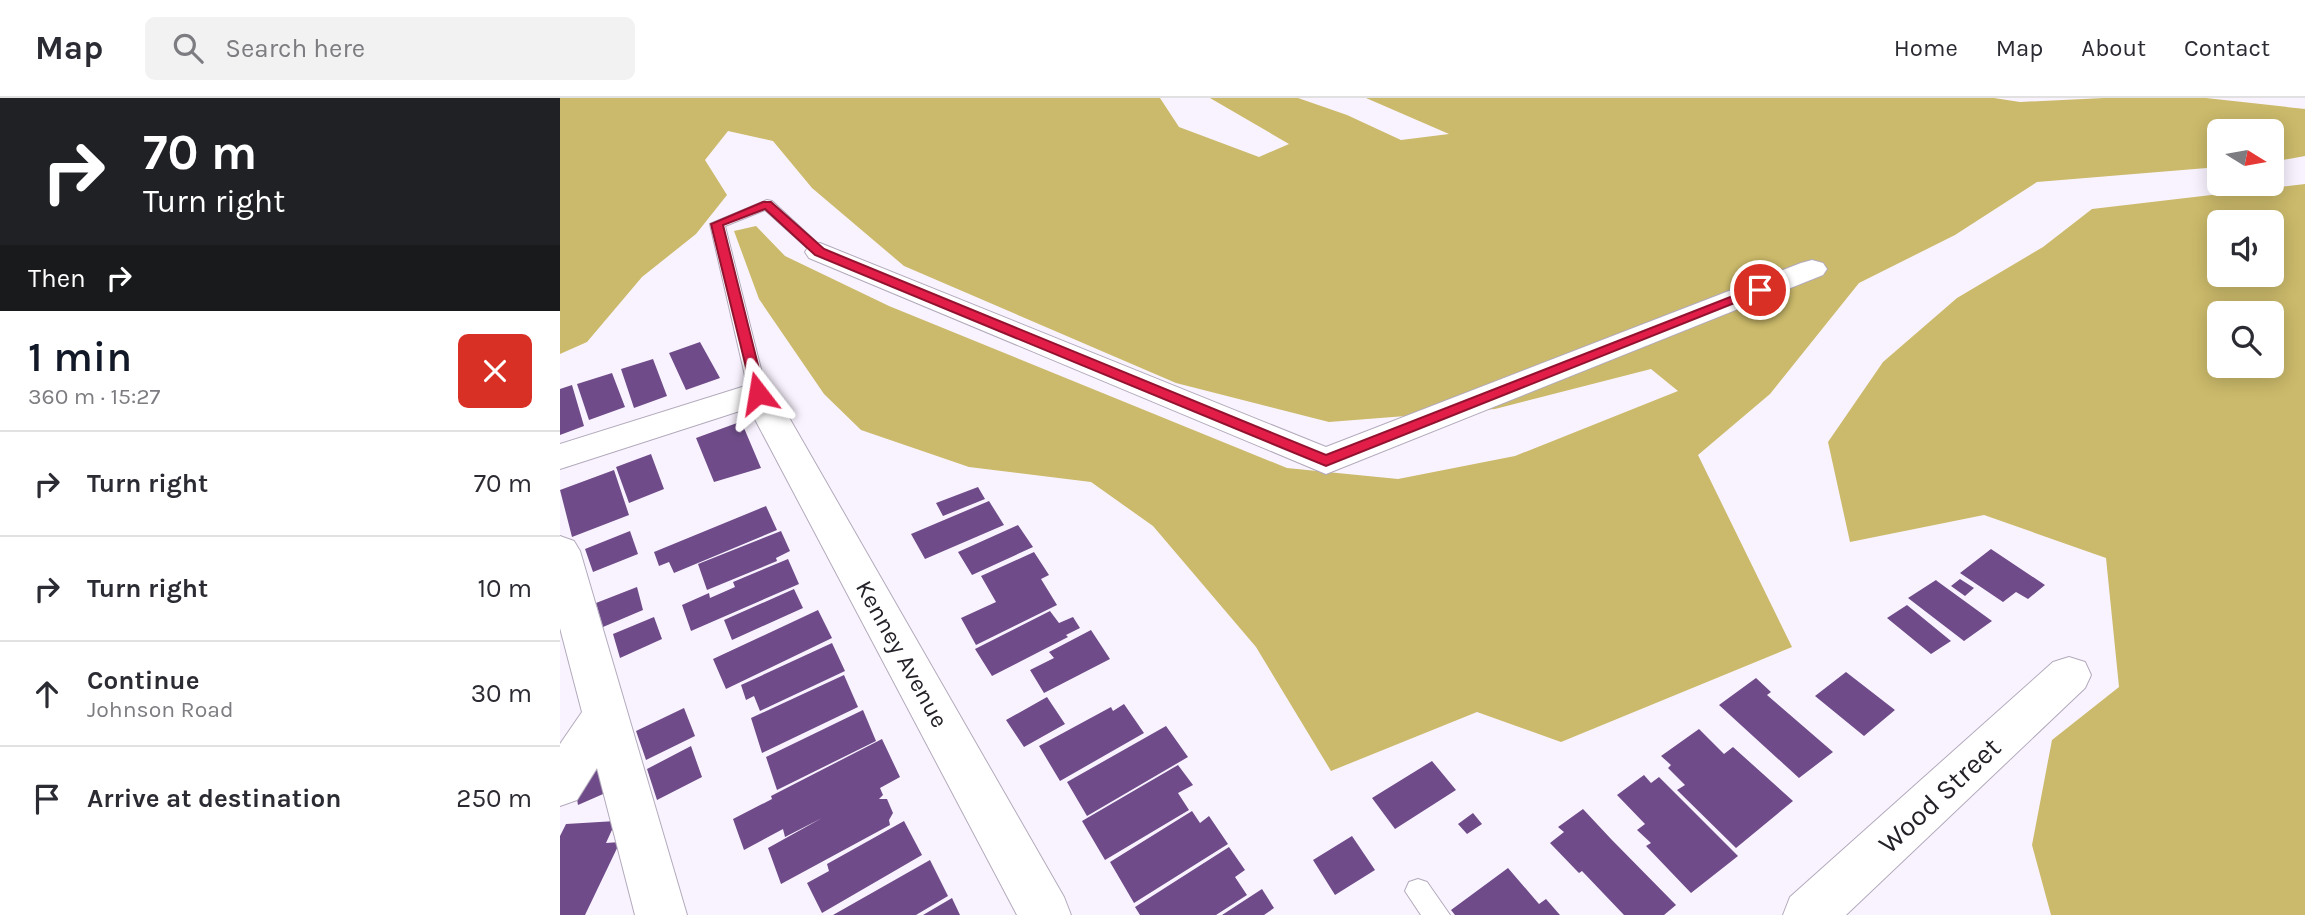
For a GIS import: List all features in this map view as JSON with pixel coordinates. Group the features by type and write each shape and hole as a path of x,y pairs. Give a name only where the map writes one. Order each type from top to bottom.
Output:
{"street":[{"path":"820,252 1326,461 1812,270"},
{"path":"560,457 758,393"},
{"name":"Kenney Avenue","path":"758,393 1045,915"},
{"path":"560,551 661,915"},
{"name":"Wood Street","path":"1809,915 2069,675"},
{"path":"560,786 606,713"}],"lane":[{"path":"758,393 717,224 767,204 820,252"},
{"path":"1418,891 1437,915"}],"shaded area":[{"path":"560,98 1160,98 1179,127 1259,157 1289,144 1210,98 1298,98 1347,115 1401,140 1449,134 1366,98 1994,98 2020,102 2104,98 2206,98 2305,109 2305,156 2284,160 2284,119 2207,119 2207,168 2037,182 1955,235 1859,283 1770,394 1698,455 1792,647 1561,742 1477,712 1331,771 1256,647 1153,526 1091,482 969,467 861,430 824,394 759,299 734,231 756,226 785,256 889,306 1287,468 1398,479 1515,456 1678,391 1651,369 1495,409 1329,422 1176,383 904,266 812,188 773,141 728,131 705,160 727,195 696,234 642,277 587,342 560,354"},
{"path":"2305,184 2305,915 2051,915 2032,845 2052,740 2119,687 2106,558 1984,515 1850,542 1828,442 1883,362 1957,298 2043,247 2092,209 2207,196 2284,196 2284,186"}],"building":[{"path":"700,342 720,378 686,390 669,353"},
{"path":"653,359 667,396 634,408 621,369"},
{"path":"612,373 625,407 589,420 577,384"},
{"path":"572,385 584,426 560,435 560,389"},
{"path":"737,423 740,429 744,428 761,468 714,482 696,438"},
{"path":"651,454 664,489 629,503 616,467"},
{"path":"614,470 629,515 572,537 560,490"},
{"path":"978,487 985,499 943,516 936,503"},
{"path":"989,501 1004,525 925,559 911,534"},
{"path":"766,506 777,530 674,573 669,562 659,566 654,552"},
{"path":"1018,525 1033,547 972,575 958,552"},
{"path":"630,531 638,554 593,572 585,549"},
{"path":"781,531 790,551 776,558 777,561 707,590 698,564"},
{"path":"1991,549 2045,585 2028,599 2016,592 2003,602 1960,573"},
{"path":"1034,552 1049,575 1041,579 1057,605 976,645 961,618 996,602 981,576"},
{"path":"788,559 799,584 691,631 682,605 709,593 710,598 735,587 733,582"},
{"path":"1960,579 1974,588 1965,596 1951,586"},
{"path":"1936,580 1992,621 1964,641 1908,598"},
{"path":"637,587 643,610 603,627 596,603"},
{"path":"794,589 803,608 732,640 724,620"},
{"path":"1907,605 1951,641 1931,654 1887,618"},
{"path":"818,610 832,638 726,689 713,659"},
{"path":"1050,611 1059,623 1073,617 1080,628 1066,635 1068,637 992,676 975,649"},
{"path":"654,617 662,639 620,658 613,634"},
{"path":"1091,630 1110,659 1044,693 1030,670 1054,658 1049,652"},
{"path":"832,643 845,671 760,711 754,696 746,700 741,685"},
{"path":"1846,672 1895,710 1864,736 1815,696"},
{"path":"844,675 858,707 762,753 751,718"},
{"path":"1756,678 1771,692 1767,695 1833,752 1799,778 1719,705"},
{"path":"1047,697 1065,724 1024,747 1006,720"},
{"path":"1124,704 1144,733 1060,781 1039,746 1111,707 1113,711"},
{"path":"684,708 695,736 646,760 636,731"},
{"path":"863,710 876,741 777,790 766,757"},
{"path":"1166,726 1188,757 1087,816 1067,782"},
{"path":"1699,729 1724,754 1733,747 1793,801 1736,848 1677,790 1685,785 1668,768 1671,765 1661,756"},
{"path":"882,739 900,777 880,788 883,795 879,799 887,799 893,813 889,820 890,825 781,884 768,848 822,818 785,837 783,829 744,850 733,819 772,799 771,796"},
{"path":"691,746 702,777 657,800 647,769"},
{"path":"1432,761 1456,790 1395,829 1372,798"},
{"path":"604,762 610,791 578,805 573,776"},
{"path":"1178,765 1193,785 1178,793 1189,810 1105,860 1082,821"},
{"path":"1644,775 1651,783 1659,777 1738,856 1691,893 1646,846 1651,843 1637,830 1645,824 1617,795"},
{"path":"1583,809 1676,905 1664,915 1624,915 1582,871 1579,873 1576,870 1550,843 1564,832 1558,827"},
{"path":"1192,811 1200,823 1209,816 1228,844 1134,903 1110,862"},
{"path":"1473,813 1482,824 1467,834 1458,824"},
{"path":"616,821 606,843 620,842 585,915 560,915 560,836 566,824"},
{"path":"904,821 922,855 822,913 807,883 829,871 827,864"},
{"path":"1352,836 1375,870 1335,895 1313,860"},
{"path":"1229,847 1245,870 1235,877 1247,895 1216,915 1140,915 1135,907"},
{"path":"930,860 948,896 916,915 833,915"},
{"path":"1508,868 1539,904 1546,899 1560,915 1455,915 1451,910"},
{"path":"1262,889 1274,908 1264,915 1222,915"},
{"path":"952,898 960,915 923,915"}],"route":[{"path":"758,393 717,224 767,204 820,252 1326,461 1760,290"}]}
